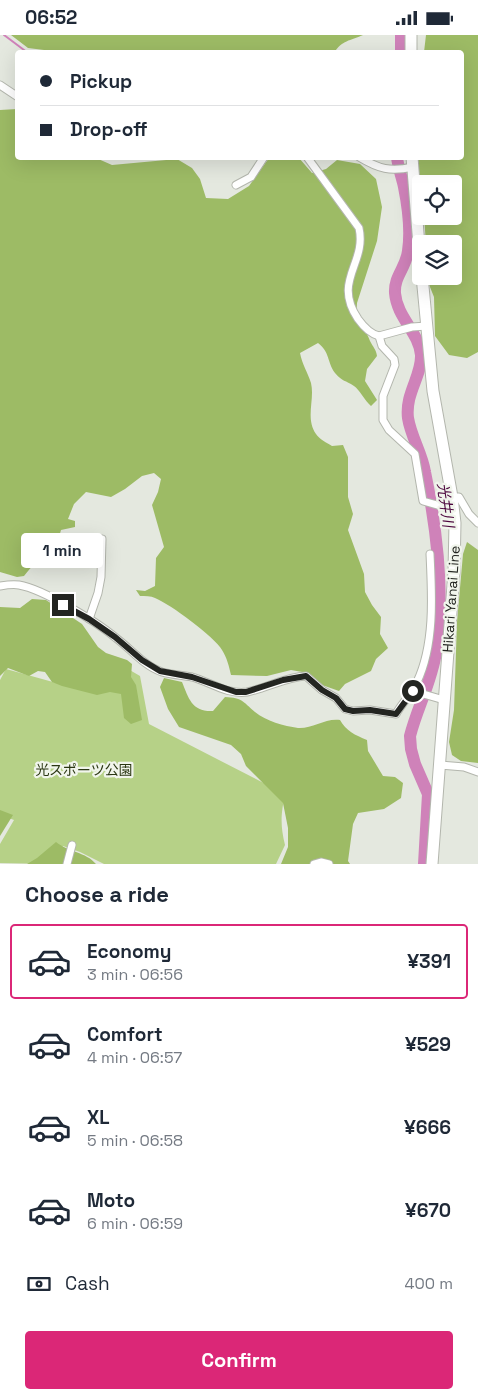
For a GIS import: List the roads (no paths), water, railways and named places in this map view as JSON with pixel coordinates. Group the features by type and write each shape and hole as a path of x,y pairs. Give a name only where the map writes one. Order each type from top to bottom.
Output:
{"main road":[{"path":"411,35 411,50"},
{"path":"410,164 417,235"},
{"name":"Hikari Yanai Line","path":"423,285 433,391 453,502 454,572 432,864"}],"street":[{"path":"0,85 15,95"},
{"path":"236,185 251,177 262,160"},
{"path":"309,160 359,228 361,237 360,248 347,284 351,308 360,322 374,335 379,336 408,328 427,327"},
{"path":"363,160 372,165 393,170 410,164"},
{"path":"379,336 382,346 394,359 395,365 383,396 383,421 389,430 415,454 423,501 448,508 459,497 469,514 478,523"},
{"path":"89,538 102,539 101,577 98,593 89,619"},
{"path":"0,586 19,585 34,590 89,619 115,637 153,668 170,674 192,677 236,692 246,692 283,680 306,676 322,690 336,698 345,709 396,714 415,692 422,671 429,638 431,609 430,555"},
{"path":"415,692 444,699"},
{"path":"440,765 464,767 478,772"},
{"path":"67,864 72,845"},
{"path":"314,864 321,862 329,864"}],"waterway":[{"path":"4,35 24,50"},
{"name":"光井川","path":"401,35 401,50"},
{"name":"光井川","path":"397,160 407,203 409,243 407,257 396,282 395,293 400,310 416,339 421,355 421,363 409,401 408,418 424,465 436,539 440,584 439,630 434,663 410,736 415,764 428,794 424,864"}],"park label":[{"name":"光スポーツ公園","path":"84,770"}]}
